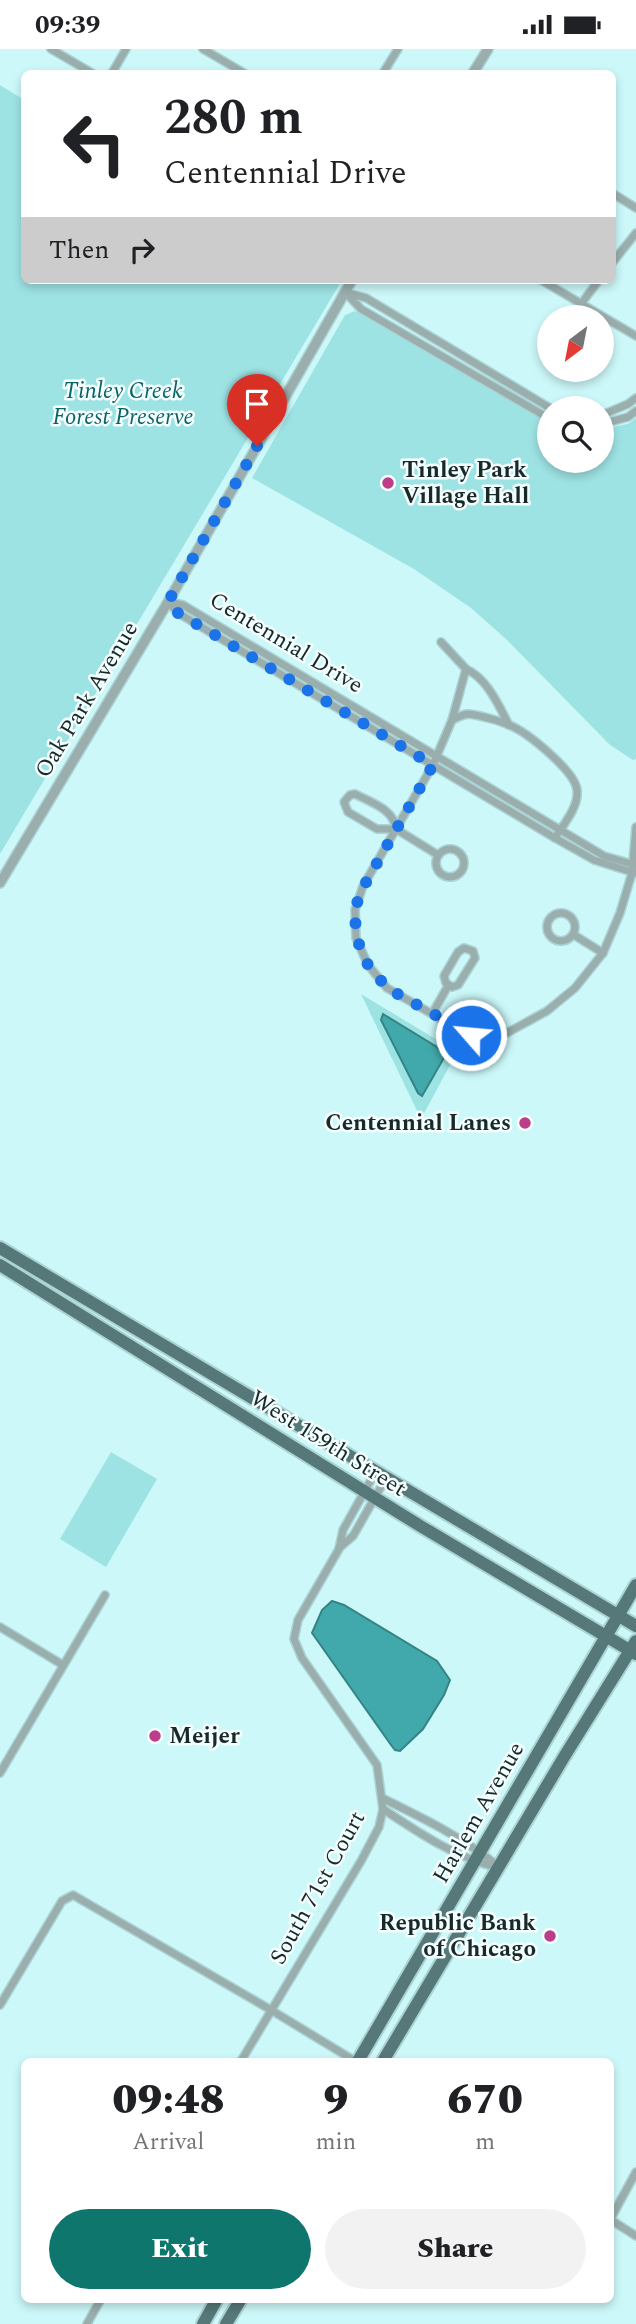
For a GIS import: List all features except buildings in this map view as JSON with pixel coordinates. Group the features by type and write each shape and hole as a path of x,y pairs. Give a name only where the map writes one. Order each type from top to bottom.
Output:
{"main road":[{"name":"West 159th Street","path":"0,1248 636,1626"},
{"name":"West 159th Street","path":"0,1265 369,1494 606,1635 634,1648"},
{"name":"Harlem Avenue","path":"358,2058 636,1585"},
{"name":"Harlem Avenue","path":"385,2058 634,1648"},
{"path":"203,2324 215,2303"},
{"path":"226,2324 239,2303"}],"street":[{"path":"51,49 87,70"},
{"path":"114,70 126,49"},
{"path":"203,49 239,70"},
{"path":"385,70 398,49"},
{"path":"475,70 488,49"},
{"path":"616,196 636,208"},
{"path":"616,258 636,233"},
{"name":"Oak Park Avenue","path":"0,883 168,602 350,284"},
{"path":"548,284 636,336"},
{"path":"581,304 596,284"},
{"path":"345,292 366,298 537,401"},
{"path":"345,292 361,309 537,412"},
{"path":"524,406 529,397"},
{"path":"614,410 636,398"},
{"path":"614,420 628,417 636,411"},
{"name":"Centennial Drive","path":"168,602 183,605 604,856 634,869"},
{"name":"Centennial Drive","path":"168,602 178,613 555,838 594,860 634,869"},
{"path":"441,642 488,689 509,725"},
{"path":"466,669 452,720 433,765 360,893 355,910 356,937 368,965 387,988 471,1035 505,1034 547,1011 575,988 603,953 634,869 636,827"},
{"path":"452,720 466,714 509,725 532,739 562,765 578,789 577,800 555,838"},
{"path":"396,829 396,820 390,813 355,794 346,797 344,802 348,811 377,829 396,829 438,855"},
{"path":"447,849 457,851 464,859 462,870 454,876 443,875 436,866 438,855 447,849"},
{"path":"558,913 569,915 575,924 574,935 565,941 554,939 548,930 549,919 558,913"},
{"path":"574,935 603,953"},
{"path":"464,948 471,949 475,955 474,962 458,985 448,986 444,976 458,952 464,948"},
{"path":"432,1014 448,986"},
{"name":"South 71st Court","path":"339,1549 343,1529 381,1474"},
{"name":"South 71st Court","path":"243,2058 379,1827 383,1809 377,1765 302,1658 294,1639 295,1626 302,1612 339,1549 353,1536 369,1494 381,1474"},
{"path":"0,1773 105,1595"},
{"path":"0,1627 63,1665"},
{"path":"382,1798 424,1818 478,1857"},
{"path":"383,1809 416,1831 499,1868"},
{"path":"0,2005 62,1901 74,1895 351,2058"},
{"path":"614,2213 636,2172"},
{"path":"614,2221 636,2236"},
{"path":"87,2324 99,2303"}],"green space":[{"name":"Tinley Creek Forest Preserve","path":"0,85 21,98 21,284 340,284 0,854"},
{"path":"355,311 537,416 537,473 614,473 614,427 628,424 636,418 636,759 633,760 610,745 507,640 471,608 414,569 252,478 345,315"},
{"path":"361,994 457,1052 421,1119"},
{"path":"111,1452 157,1479 106,1567 60,1539"}],"shaded area":[{"path":"383,1014 437,1047 445,1056 422,1096 381,1020"},
{"path":"332,1601 344,1605 437,1661 450,1680 423,1729 400,1751 391,1745 312,1633 322,1610"}],"place":[{"name":"Tinley Park Village Hall","path":"388,483"},
{"name":"Centennial Lanes","path":"525,1123"},
{"name":"Meijer","path":"155,1736"},
{"name":"Republic Bank of Chicago","path":"550,1936"}],"route":[{"path":"257,446 168,602 178,613 433,765 360,893 355,910 356,937 368,965 387,988 471,1035"}]}
